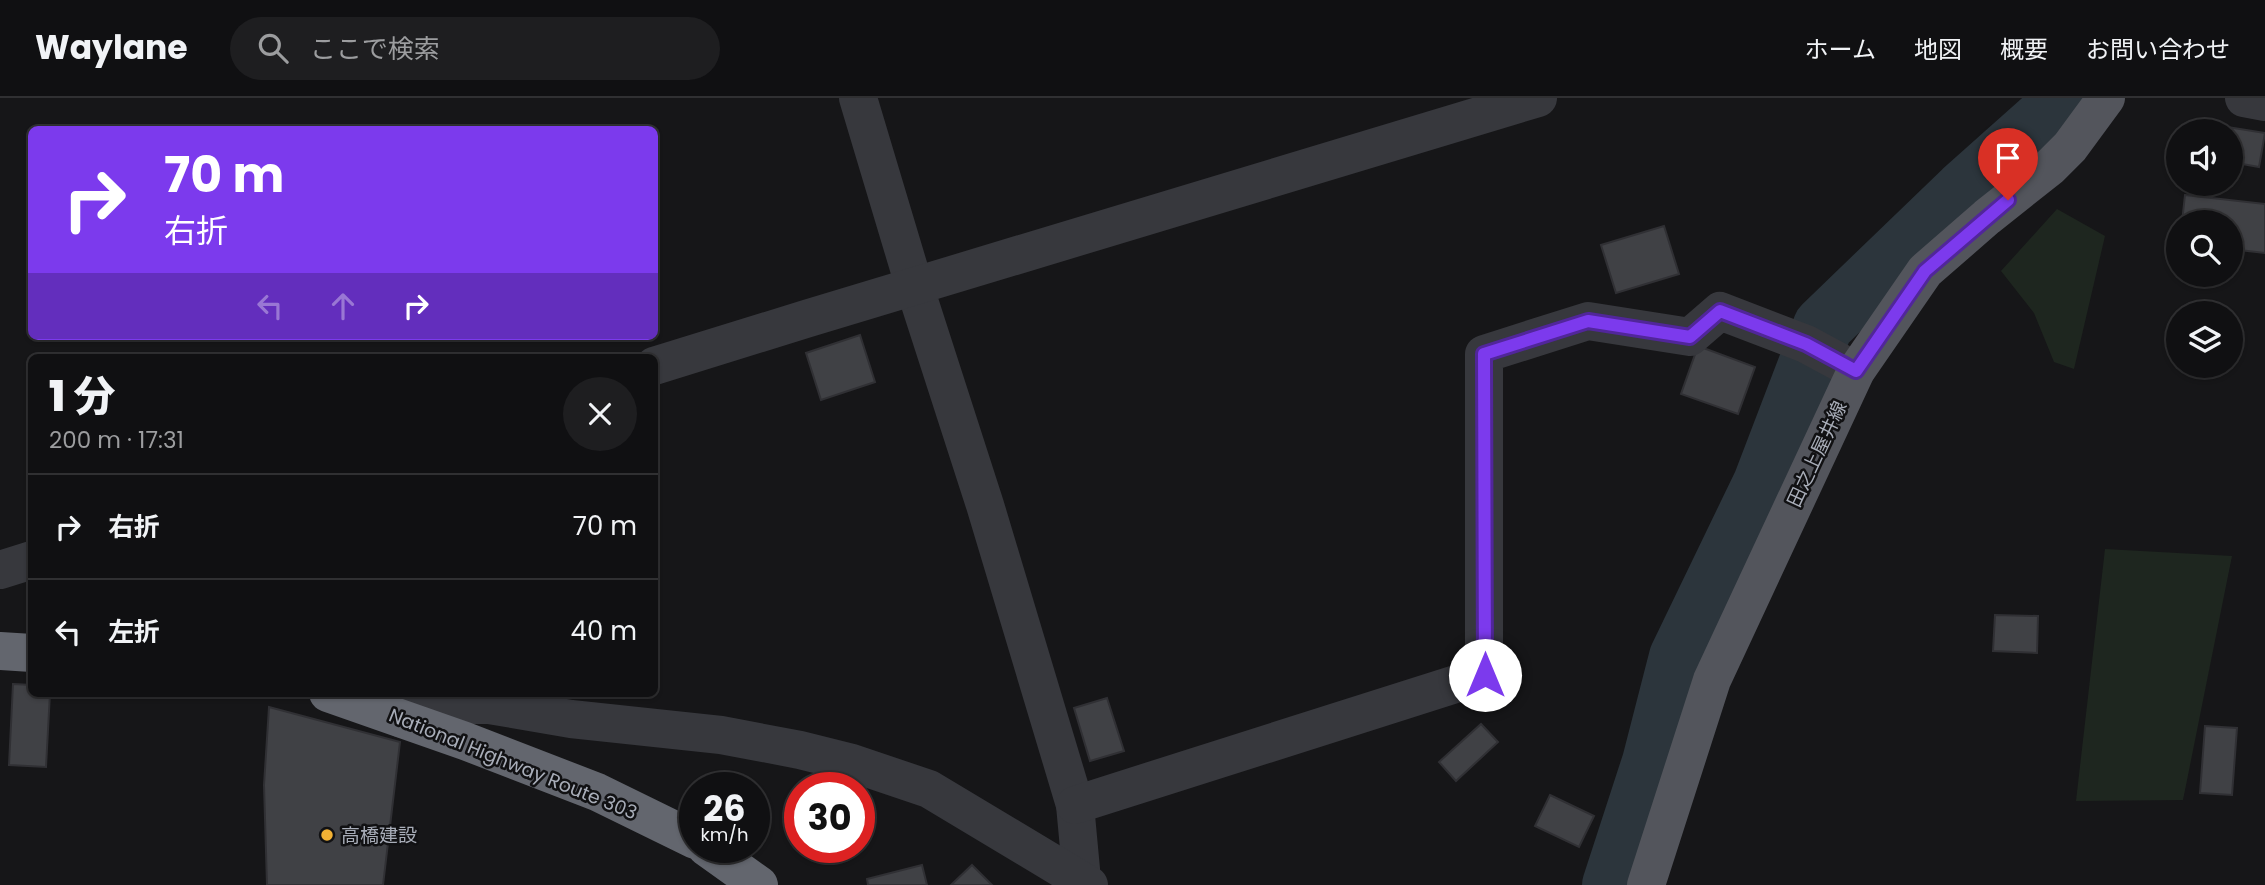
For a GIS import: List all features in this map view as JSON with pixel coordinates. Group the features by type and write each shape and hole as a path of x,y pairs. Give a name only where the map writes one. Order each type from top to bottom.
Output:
{"highway":[{"path":"0,651 28,653"},
{"name":"National Highway Route 303","path":"339,697 597,792 679,832"},
{"path":"728,863 759,885"}],"main road":[{"name":"田之上屋井線","path":"1646,885 1712,680 1832,358 1987,216 2050,167 2070,148 2106,98"}],"street":[{"path":"858,98 1075,805 1082,883"},
{"path":"658,365 1538,98"},
{"path":"2244,98 2265,102"},
{"path":"1075,805 1485,675 1484,354 1588,321 1690,337 1720,311 1832,358"},
{"path":"0,570 28,561"},
{"path":"402,719 435,705 489,705 571,719 721,735 800,750 852,763 929,789 1082,883"}],"shaded area":[{"path":"2057,209 2105,236 2074,369 2054,362 2034,313 2001,271"},
{"path":"2105,549 2232,556 2183,800 2076,801"}],"building":[{"path":"2243,129 2265,133 2259,167 2243,164"},
{"path":"2185,196 2265,204 2265,253 2243,250 2243,210 2183,210"},
{"path":"1664,226 1679,274 1616,293 1601,245"},
{"path":"860,335 875,382 821,400 806,353"},
{"path":"1698,346 1755,367 1738,414 1681,394"},
{"path":"1995,615 2038,616 2037,653 1993,651"},
{"path":"13,684 28,685 28,697 50,697 46,767 9,765"},
{"path":"1107,698 1124,751 1090,761 1074,708"},
{"name":"高橋建設","path":"269,707 400,742 383,885 267,885 264,785"},
{"path":"1481,724 1498,742 1456,781 1439,762"},
{"path":"2205,726 2237,728 2232,795 2200,793"},
{"path":"1550,795 1594,816 1579,847 1535,826"},
{"path":"922,865 927,885 868,885 867,879"},
{"path":"972,865 992,885 951,885"}],"waterway":[{"path":"1612,885 1652,762 1679,657 1763,483 1823,326 1963,191 2056,108 2061,98"}],"place":[{"name":"高橋建設","path":"327,835"}],"route":[{"path":"1485,675 1484,354 1588,321 1690,337 1720,311 1806,344 1856,371 1925,271 2008,200"}]}
